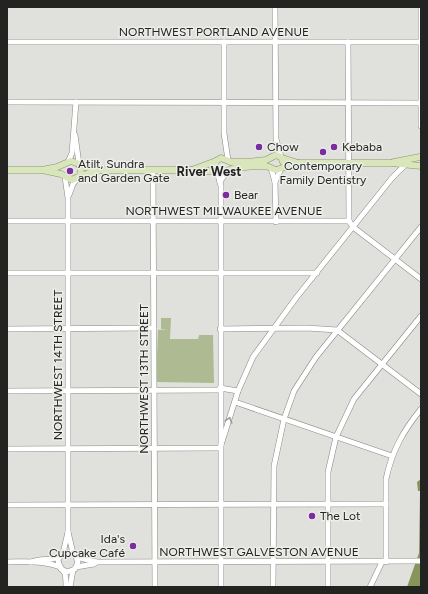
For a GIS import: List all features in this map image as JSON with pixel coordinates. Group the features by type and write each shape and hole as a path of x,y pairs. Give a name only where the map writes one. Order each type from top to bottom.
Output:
{"main road":[{"path":"7,170 42,170 74,161 79,165 101,170 192,170 200,172 216,171 221,173 247,166 276,170 298,163 391,163 421,166 421,156 391,163"},
{"path":"192,170 217,160 248,162 271,158 282,158 298,163"},
{"path":"281,168 284,163 282,158"},
{"path":"216,171 217,160"},
{"path":"64,177 62,170 66,163"},
{"path":"79,165 79,177"},
{"path":"42,170 72,180 101,170"}],"street":[{"path":"274,7 277,146 282,158"},
{"path":"421,7 421,126"},
{"name":"NORTHWEST PORTLAND AVENUE","path":"7,42 421,42"},
{"path":"224,42 224,147 228,160"},
{"path":"348,42 349,221 353,227 421,279"},
{"path":"7,102 421,103"},
{"path":"66,163 72,153 76,102"},
{"path":"74,132 79,165"},
{"path":"271,158 277,146"},
{"path":"217,160 224,147"},
{"path":"220,448 238,391 254,358 273,328 392,178 405,165"},
{"path":"270,168 275,182 276,222"},
{"path":"275,182 281,168"},
{"name":"NORTHWEST 13TH STREET","path":"153,170 155,587"},
{"path":"216,171 220,182 220,587"},
{"path":"220,182 228,171"},
{"name":"NORTHWEST 14TH STREET","path":"64,177 68,198 68,532 75,555"},
{"name":"NORTHWEST 14TH STREET","path":"68,198 73,184 79,177"},
{"name":"NORTHWEST MILWAUKEE AVENUE","path":"7,221 349,221"},
{"path":"273,587 272,504 274,466 284,419 294,391 316,357 396,260 421,227"},
{"path":"7,273 317,273"},
{"path":"328,587 328,472 336,437 354,399 421,316"},
{"path":"7,329 154,328"},
{"path":"220,329 273,328 337,330 421,394"},
{"path":"7,391 220,389 238,391"},
{"path":"234,402 392,456"},
{"path":"370,587 384,562 386,479 392,456 403,433 421,409"},
{"path":"7,449 220,448"},
{"path":"7,505 386,504"},
{"name":"NORTHWEST 14TH STREET","path":"61,555 68,532"},
{"path":"61,555 58,562 60,568 65,574 66,587"},
{"path":"31,562 37,560 55,559 61,555 75,555 78,562 74,569 70,587"},
{"name":"NORTHWEST GALVESTON AVENUE","path":"75,555 96,562 421,561"},
{"path":"7,562 31,562 60,568 67,572 74,569"},
{"name":"NORTHWEST GALVESTON AVENUE","path":"74,569 94,564 96,562"}],"shaded area":[{"path":"161,318 171,318 170,339 198,339 199,335 213,335 214,383 156,382 158,330 168,329 161,329"},
{"path":"421,479 421,587 407,587 419,553 420,491 418,491 417,482"}],"place":[{"name":"Chow","path":"259,147"},
{"name":"Kebaba","path":"334,147"},
{"name":"Contemporary Family Dentistry","path":"323,152"},
{"name":"Atilt, Sundra and Garden Gate","path":"70,171"},
{"name":"Bear","path":"226,195"},
{"name":"The Lot","path":"312,516"},
{"name":"Ida's Cupcake Café","path":"133,546"}],"district":[{"name":"River West","path":"209,171"}]}
